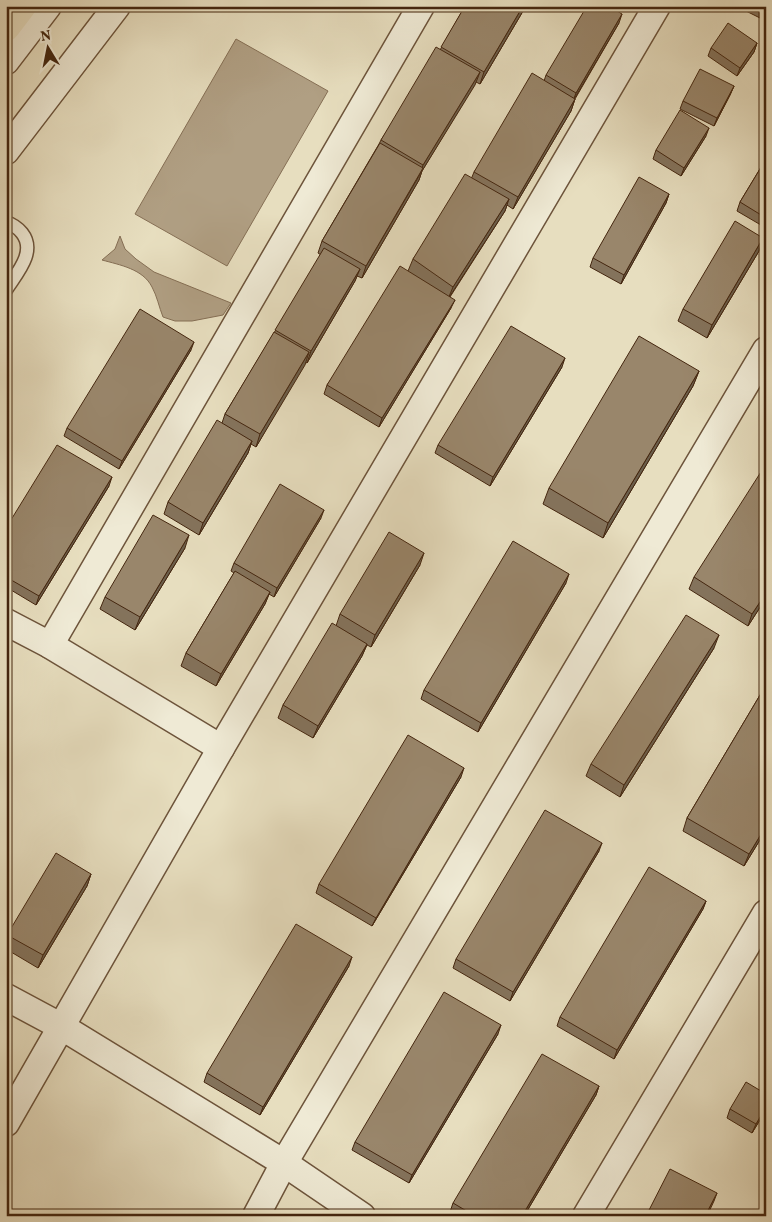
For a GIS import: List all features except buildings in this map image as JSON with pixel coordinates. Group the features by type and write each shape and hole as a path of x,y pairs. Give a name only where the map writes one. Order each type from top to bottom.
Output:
{"highway":[{"path":"6,27 22,6"}],"street":[{"path":"6,61 48,6"},
{"path":"6,151 117,6"},
{"path":"50,645 421,6"},
{"path":"6,1123 221,748 657,6"},
{"path":"256,1216 284,1163 766,350"},
{"path":"6,622 50,645 221,748"},
{"path":"586,1216 766,913"},
{"path":"6,997 62,1027 284,1163 362,1216"}],"lane":[{"path":"6,222 21,231 27,240 28,248 26,258 6,290"}],"shaded area":[{"path":"236,39 328,91 227,266 135,214"},
{"path":"120,236 125,249 154,272 231,303 223,315 192,321 175,321 163,317 154,290 143,276 130,269 102,260 115,249"}]}
